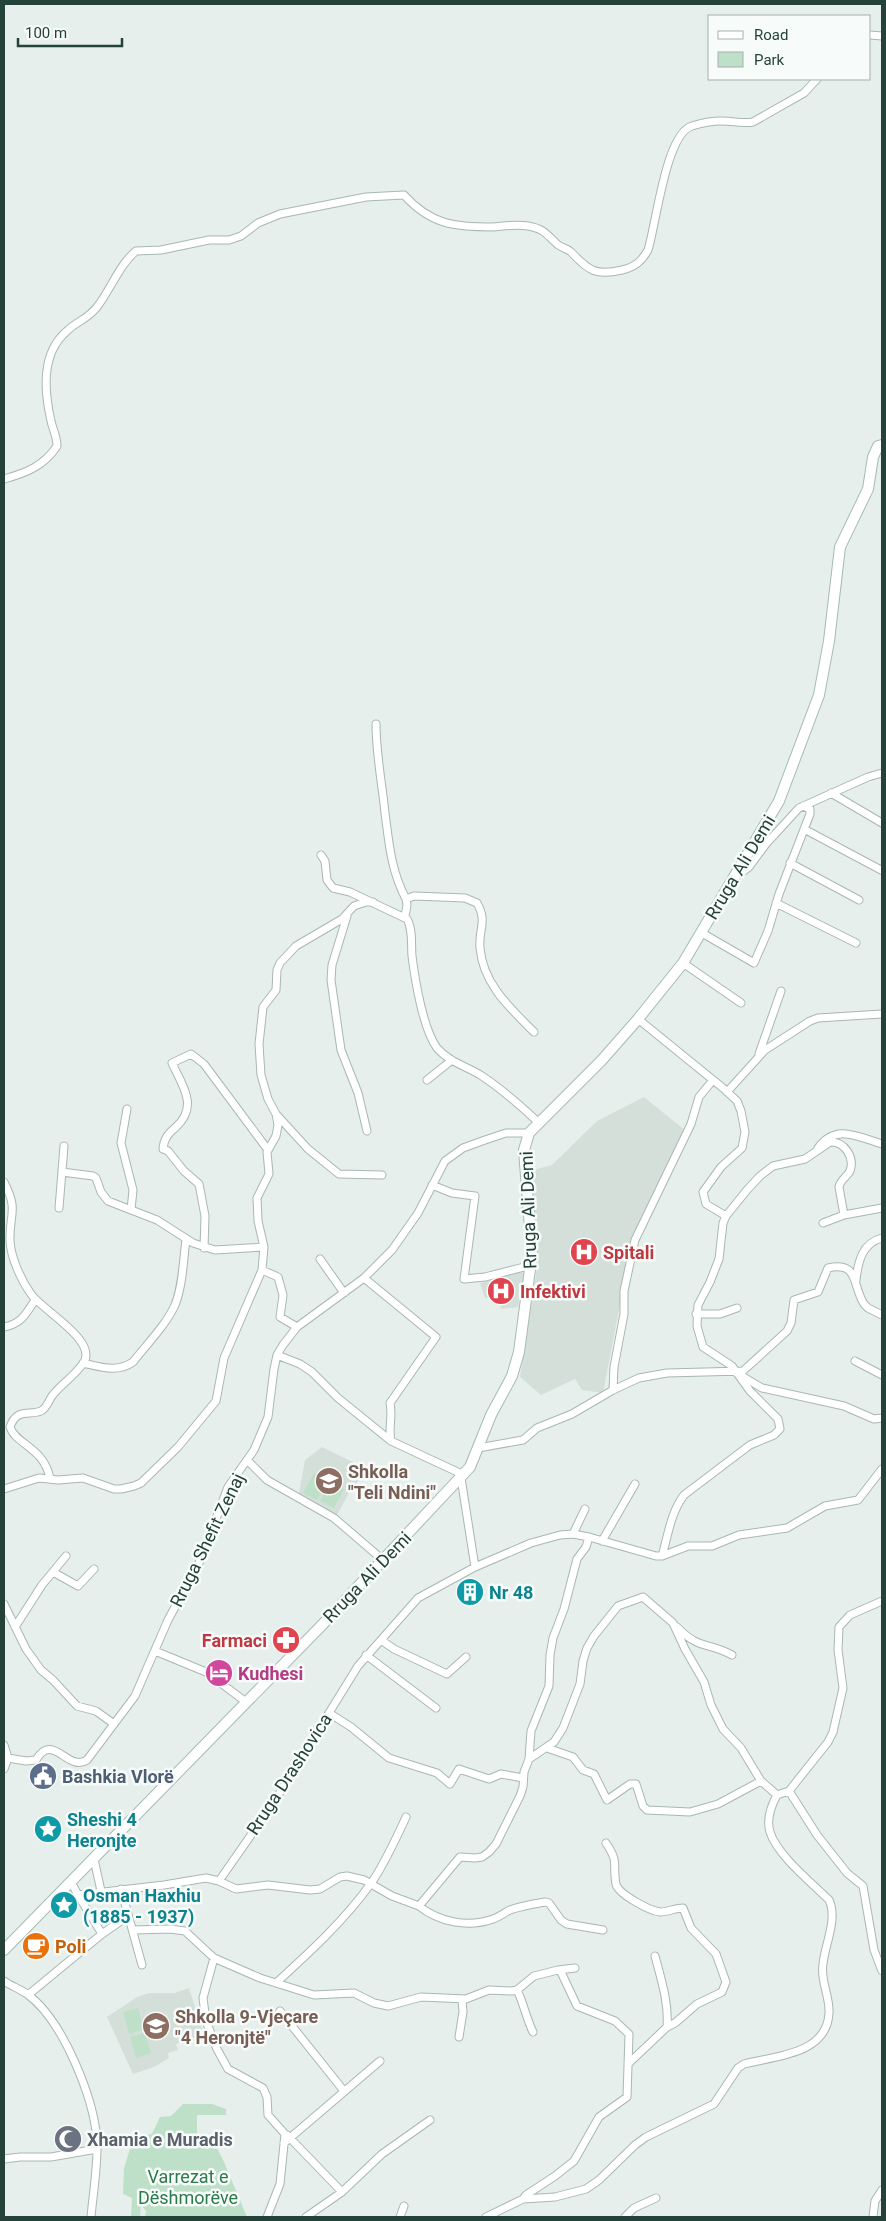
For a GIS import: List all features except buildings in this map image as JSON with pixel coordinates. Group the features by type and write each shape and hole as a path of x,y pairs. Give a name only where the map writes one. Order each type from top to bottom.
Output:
{"main road":[{"name":"Rruga Ali Demi","path":"4,1950 463,1476 516,1365 532,1265 524,1150 529,1133 602,1060 683,963 702,933 729,882 779,801 819,695 829,640 840,547 868,489 873,457 878,446 882,444"}],"street":[{"path":"4,479 40,466 51,456 57,446 45,380 48,362 58,342 67,330 86,320 136,251 161,250 209,240 229,240 241,236 258,224 280,214 366,197 404,195 425,215 436,220 464,226 526,226 541,230 552,237 557,245 572,253 587,268 598,272 624,270 635,266 644,258 648,250 668,167 681,132 692,126 722,121 753,122 804,93 816,80"},
{"path":"376,724 376,749 390,855 398,883 406,899 415,982 423,1012 437,1048 452,1060 504,1091 538,1122"},
{"path":"729,882 749,867 794,812 831,793 882,773"},
{"path":"831,793 882,823"},
{"path":"702,933 754,963 768,931 790,863 804,829 810,809 803,806"},
{"path":"804,829 881,870"},
{"path":"322,855 329,884 333,888 350,892 408,922"},
{"path":"790,863 859,900"},
{"path":"406,899 414,896 442,895 465,898 477,903 483,918 479,946 480,954 490,981 497,993 534,1032"},
{"path":"372,902 354,906 347,915 335,924 305,940 285,957 278,970 276,990 263,1007 259,1044 261,1075 268,1098 276,1114 308,1149 339,1174 382,1175"},
{"path":"776,904 856,944"},
{"path":"347,915 332,965 332,980 341,1050 358,1093 367,1131"},
{"path":"683,963 741,1003"},
{"path":"758,1058 781,991"},
{"path":"727,1092 776,1041 818,1018 882,1014"},
{"path":"638,1019 737,1101 744,1121 742,1148 721,1167 708,1184 703,1197 709,1207 726,1216"},
{"path":"204,1248 205,1216 199,1184 184,1171 168,1151 163,1149 165,1137 182,1121 188,1108 186,1093 172,1063 192,1054 204,1064 268,1150"},
{"path":"427,1080 452,1060"},
{"path":"613,1390 614,1367 624,1314 624,1291 635,1240 691,1124 699,1097 713,1080"},
{"path":"127,1109 121,1143 133,1190 131,1210"},
{"path":"4,1489 32,1479 83,1478 114,1489 128,1489 140,1483 171,1454 216,1401 224,1358 262,1270 264,1248 257,1198 269,1174 266,1157 277,1131 276,1114"},
{"name":"Rruga Shefit Zenaj","path":"5,1764 36,1760 40,1752 50,1749 60,1752 76,1764 81,1764 87,1760 135,1696 168,1620 200,1561 228,1487 254,1450 268,1417 277,1355 297,1327 379,1265 428,1196 445,1161 463,1148 506,1133 529,1133"},
{"path":"814,1153 827,1137 837,1134 850,1134 882,1144"},
{"path":"662,1556 673,1515 684,1495 750,1445 774,1435 780,1429 778,1418 750,1391 726,1362 703,1347 697,1326 696,1314 698,1305 719,1259 721,1230 726,1216 760,1176 773,1166 805,1159 830,1142 845,1147 851,1167 839,1187 844,1215"},
{"path":"59,1208 64,1146"},
{"path":"62,1172 93,1176 96,1178 101,1192 108,1201 158,1220 186,1240 204,1248 215,1250 264,1248"},
{"path":"4,1182 11,1197 14,1210 10,1238 12,1254 25,1284 35,1300 80,1339 85,1351 84,1363 53,1395 42,1411 21,1414 12,1422 10,1427 16,1436 46,1464 50,1479"},
{"path":"432,1185 452,1193 475,1196 464,1279 485,1277 532,1265"},
{"path":"823,1223 844,1215 882,1208"},
{"path":"856,1283 860,1258 871,1242 882,1238"},
{"path":"84,1363 111,1369 127,1366 133,1362 170,1315 175,1304 181,1281 186,1240"},
{"path":"320,1259 344,1293"},
{"path":"478,1448 523,1440 537,1428 572,1414 613,1390 639,1378 667,1373 735,1372 746,1369 787,1331 791,1323 794,1300 818,1292 826,1270 838,1266 847,1268 856,1283 864,1304 882,1315"},
{"path":"262,1270 278,1277 283,1295 280,1317 297,1327"},
{"path":"364,1278 436,1337 390,1403 393,1414 389,1430 391,1441"},
{"path":"4,1327 14,1325 21,1320 35,1300"},
{"path":"696,1314 720,1314 737,1308"},
{"path":"277,1355 300,1364 312,1372 338,1398 391,1441 463,1476 475,1567"},
{"path":"855,1362 882,1375"},
{"path":"735,1372 762,1388 844,1406 874,1419 882,1418"},
{"path":"247,1460 267,1480 334,1518 383,1560"},
{"path":"585,1509 573,1534 602,1540 650,1555 662,1556 688,1546 712,1546 738,1535 787,1528 825,1506 858,1500 882,1469"},
{"path":"602,1540 635,1484"},
{"name":"Rruga Drashovica","path":"219,1881 274,1802 344,1686 366,1655 418,1598 475,1567 531,1543 560,1535 573,1534"},
{"path":"419,1906 460,1858 482,1857 496,1844 520,1796 524,1772 529,1760 531,1731 547,1696 550,1655 554,1638 577,1559 586,1547 589,1537"},
{"path":"14,1627 42,1585 66,1556"},
{"path":"53,1572 78,1586 94,1569"},
{"path":"529,1760 554,1742 563,1728 580,1684 587,1648 618,1606 643,1597 697,1644 732,1654"},
{"path":"486,2217 523,2199 555,2197 586,2188 598,2180 646,2137 714,2104 738,2068 744,2064 802,2050 815,2042 822,2033 829,2012 822,1971 831,1923 832,1906 829,1900 782,1853 774,1841 768,1823 772,1804 777,1795 789,1791 828,1742 836,1721 843,1688 838,1650 839,1627 850,1614 882,1601"},
{"path":"4,1604 14,1627 40,1670 54,1680 71,1700 84,1709 96,1711 114,1724"},
{"path":"673,1623 704,1682 723,1729 741,1748 761,1781 777,1795"},
{"path":"381,1640 394,1649 447,1674 466,1657"},
{"path":"155,1651 206,1672 246,1702"},
{"path":"366,1655 436,1708"},
{"path":"329,1713 351,1727 389,1758 436,1773 450,1784 459,1768 489,1779 501,1774 523,1778"},
{"path":"4,1745 5,1764"},
{"path":"547,1748 573,1757 583,1770 594,1774 607,1800 630,1784 636,1784 643,1806 647,1810 654,1812 703,1810 761,1781"},
{"path":"789,1791 818,1835 848,1873 863,1886 874,1950 882,1971"},
{"path":"276,1983 338,1924 370,1884 387,1858 406,1817"},
{"path":"606,1843 616,1860 616,1884 621,1893 653,1911 683,1908 691,1928 716,1954 726,1982 722,1992 697,2004 675,2023 667,2027 628,2064"},
{"path":"94,1859 101,1891"},
{"path":"78,1895 101,1891 164,1886 206,1878 242,1890 258,1885 310,1890 320,1888 340,1877 347,1876 419,1906 439,1918 467,1924 494,1919 519,1907 544,1902 549,1903 561,1920 567,1924 603,1930"},
{"path":"71,1882 102,1934"},
{"path":"121,1889 142,1965"},
{"path":"28,1995 102,1934 128,1916"},
{"path":"133,1930 170,1928 185,1931 214,1958 276,1983 314,1995 354,1993 374,2003 388,2006 421,1996 462,1999 489,1990 517,1990 534,1976 576,1968"},
{"path":"655,1956 665,1995 668,2017 667,2027"},
{"path":"214,1958 204,1998 206,2021 217,2049 228,2069 263,2088 267,2097 268,2115 342,2192"},
{"path":"523,2199 574,2161 599,2117 625,2100 628,2092 630,2038 626,2030 609,2018 576,2006 562,1972 558,1970"},
{"path":"4,1981 28,1995 50,2019 77,2066 91,2108 97,2149 91,2217"},
{"path":"517,1990 525,2006 527,2020 534,2032"},
{"path":"459,2037 463,2012 462,1999"},
{"path":"280,2010 344,2091"},
{"path":"284,2143 380,2062"},
{"path":"306,2217 342,2192 382,2154 430,2120"},
{"path":"268,2217 280,2184 284,2131"},
{"path":"4,2159 20,2156 51,2157 97,2149"},
{"path":"873,2217 875,2201 882,2190"},
{"path":"625,2217 634,2208 656,2198"},
{"path":"400,2217 404,2206"}],"shaded area":[{"name":"Spitali","path":"644,1097 687,1132 632,1241 603,1393 582,1390 575,1379 541,1395 520,1377 538,1262 530,1171 552,1165 597,1121"},
{"name":"Infektivi","path":"519,1272 525,1273 518,1307 501,1309 499,1299 495,1296 485,1298 480,1283"},
{"name":"Shkolla \"Teli Ndini\"","path":"322,1447 367,1469 363,1478 360,1477 354,1488 351,1489 337,1515 299,1493 305,1460"},
{"name":"Shkolla 9-Vjeçare \"4 Heronjtë\"","path":"189,1988 204,2035 176,2044 178,2050 168,2053 169,2058 154,2067 133,2074 107,2017 137,1997 149,1993 175,1993"}],"green space":[{"path":"314,1473 328,1480 317,1500 303,1493"},
{"path":"330,1482 344,1489 334,1508 320,1501"},
{"path":"138,2008 144,2029 129,2034 123,2012"},
{"path":"145,2033 151,2053 136,2058 130,2037"},
{"name":"Varrezat e Dëshmorëve","path":"183,2104 212,2104 226,2109 226,2115 197,2115 197,2138 212,2138 247,2217 145,2217 146,2211 141,2205 140,2217 131,2217 132,2198 123,2194 124,2168 134,2136 152,2134 160,2117 171,2116"}],"place":[{"name":"Spitali","path":"584,1252"},
{"name":"Infektivi","path":"501,1291"},
{"name":"Shkolla \"Teli Ndini\"","path":"329,1481"},
{"name":"Nr 48","path":"470,1592"},
{"name":"Farmaci","path":"286,1640"},
{"name":"Kudhesi","path":"219,1673"},
{"name":"Bashkia Vlorë","path":"43,1776"},
{"name":"Sheshi 4 Heronjte","path":"48,1829"},
{"name":"Osman Haxhiu (1885 - 1937)","path":"64,1905"},
{"name":"Poli","path":"36,1946"},
{"name":"Shkolla 9-Vjeçare \"4 Heronjtë\"","path":"156,2026"},
{"name":"Xhamia e Muradis","path":"68,2139"}]}
